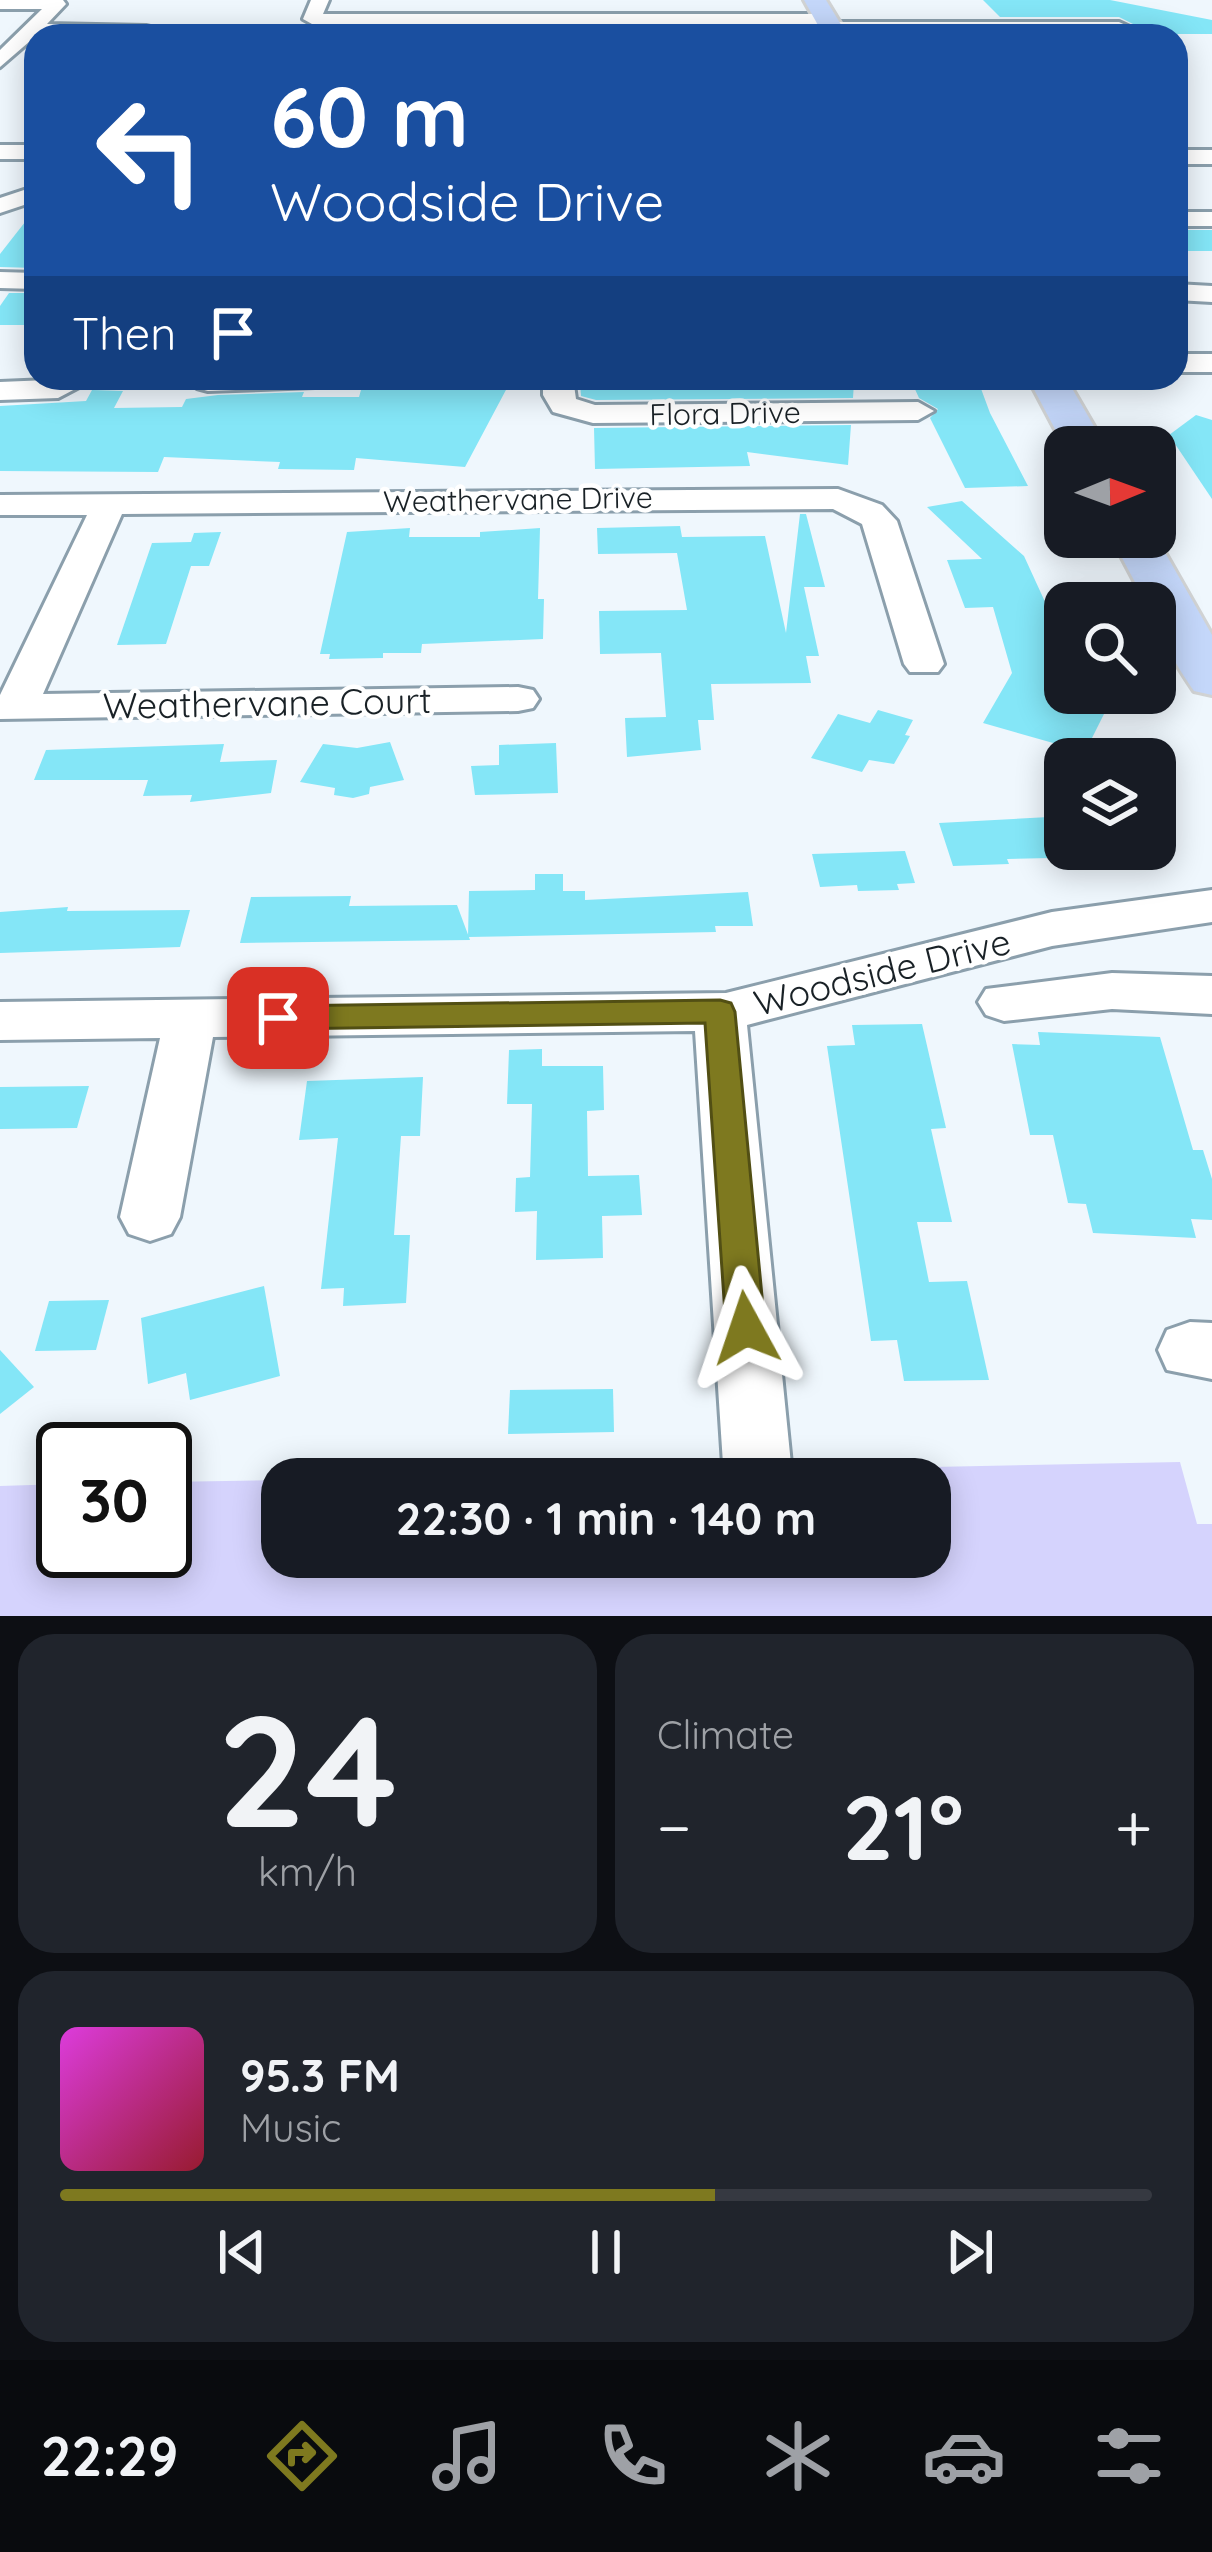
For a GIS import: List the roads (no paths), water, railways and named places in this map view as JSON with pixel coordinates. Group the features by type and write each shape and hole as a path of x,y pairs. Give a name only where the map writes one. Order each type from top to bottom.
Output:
{"main road":[{"path":"1054,390 1073,426"},
{"path":"1145,558 1212,680"}],"street":[{"path":"320,0 312,19 502,24"},
{"path":"0,4 59,2"},
{"path":"38,24 59,2"},
{"path":"978,7 1094,6"},
{"path":"625,24 672,8 827,21"},
{"path":"749,24 973,24"},
{"path":"0,392 39,390"},
{"name":"Flora Drive","path":"557,390 564,405 593,414 917,411"},
{"name":"Weathervane Drive","path":"0,506 838,499 879,520 924,664"},
{"name":"Weathervane Court","path":"109,504 8,707 518,700"},
{"name":"Woodside Drive","path":"0,1022 720,1012 1052,929 1212,906"},
{"path":"1004,1002 1112,991 1212,995"},
{"path":"720,1012 757,1458"},
{"path":"150,1217 190,1019"}]}
